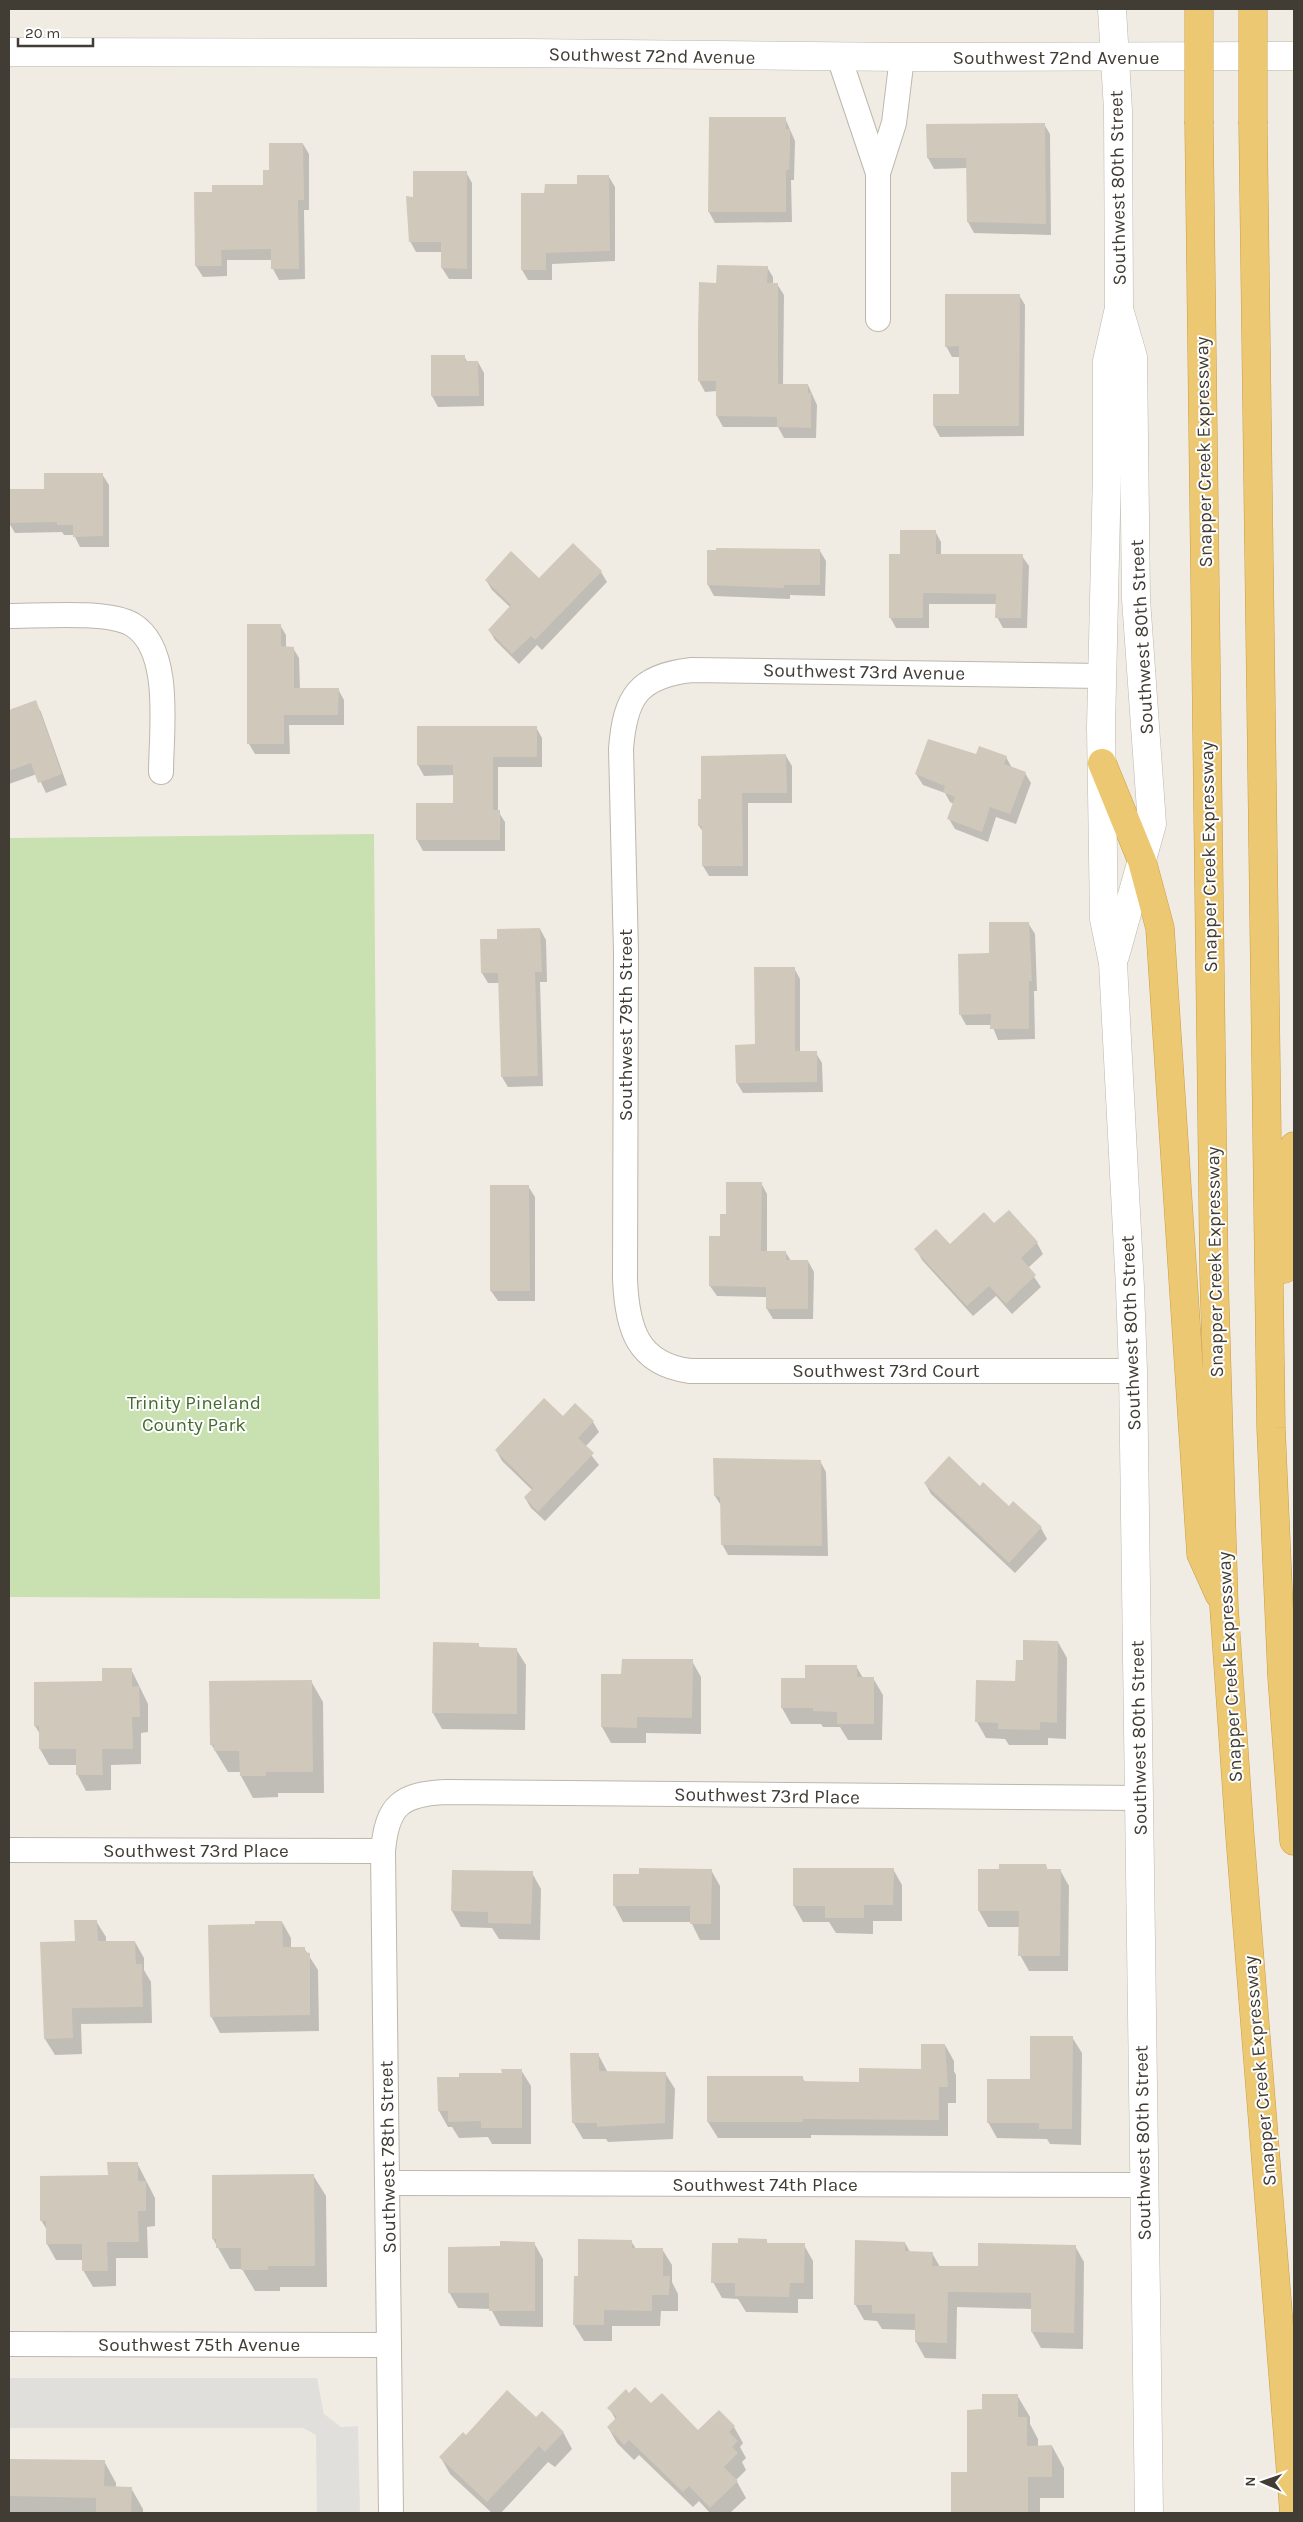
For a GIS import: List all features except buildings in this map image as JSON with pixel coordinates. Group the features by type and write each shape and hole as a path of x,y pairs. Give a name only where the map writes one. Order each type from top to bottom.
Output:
{"highway":[{"name":"Snapper Creek Expressway","path":"1199,9 1214,1284 1224,1607 1240,1837 1294,2513"},
{"path":"1253,9 1271,1428 1282,1678 1294,1841"},
{"path":"1102,763 1142,861 1160,928 1201,1554 1224,1607"},
{"path":"1271,1428 1294,1146"}],"street":[{"name":"Southwest 80th Street","path":"1112,9 1118,110 1119,308 1107,360 1108,472 1102,676 1104,919 1113,963 1130,1288 1140,1798 1142,2185 1148,2513"},
{"name":"Southwest 72nd Avenue","path":"9,52 527,53 839,57 1294,56"},
{"path":"839,57 878,173"},
{"path":"878,320 878,173 894,122 902,57"},
{"path":"861,121 894,122"},
{"name":"Southwest 80th Street","path":"1113,963 1151,830 1152,804 1136,598 1134,357 1119,308"},
{"path":"9,616 92,616 113,618 133,624 151,645 160,671 161,772"},
{"name":"Southwest 73rd Avenue","path":"634,696 640,688 656,678 692,670 1102,676"},
{"name":"Southwest 79th Street","path":"634,696 624,721 621,749 626,952 625,1280 631,1326 645,1352"},
{"name":"Southwest 73rd Court","path":"645,1352 662,1364 690,1371 1132,1370"},
{"name":"Southwest 73rd Place","path":"397,1804 405,1798 419,1794 446,1792 1140,1798"},
{"name":"Southwest 78th Street","path":"391,2513 384,1851 387,1824 397,1804"},
{"name":"Southwest 73rd Place","path":"9,1850 384,1851"},
{"name":"Southwest 74th Place","path":"387,2183 1142,2185"},
{"name":"Southwest 75th Avenue","path":"9,2344 389,2345"}],"green space":[{"name":"Trinity Pineland County Park","path":"374,834 380,1599 9,1597 9,838"}],"shaded area":[{"path":"9,2378 317,2378 324,2414 341,2427 358,2426 360,2513 317,2513 316,2435 303,2428 9,2428"}]}
